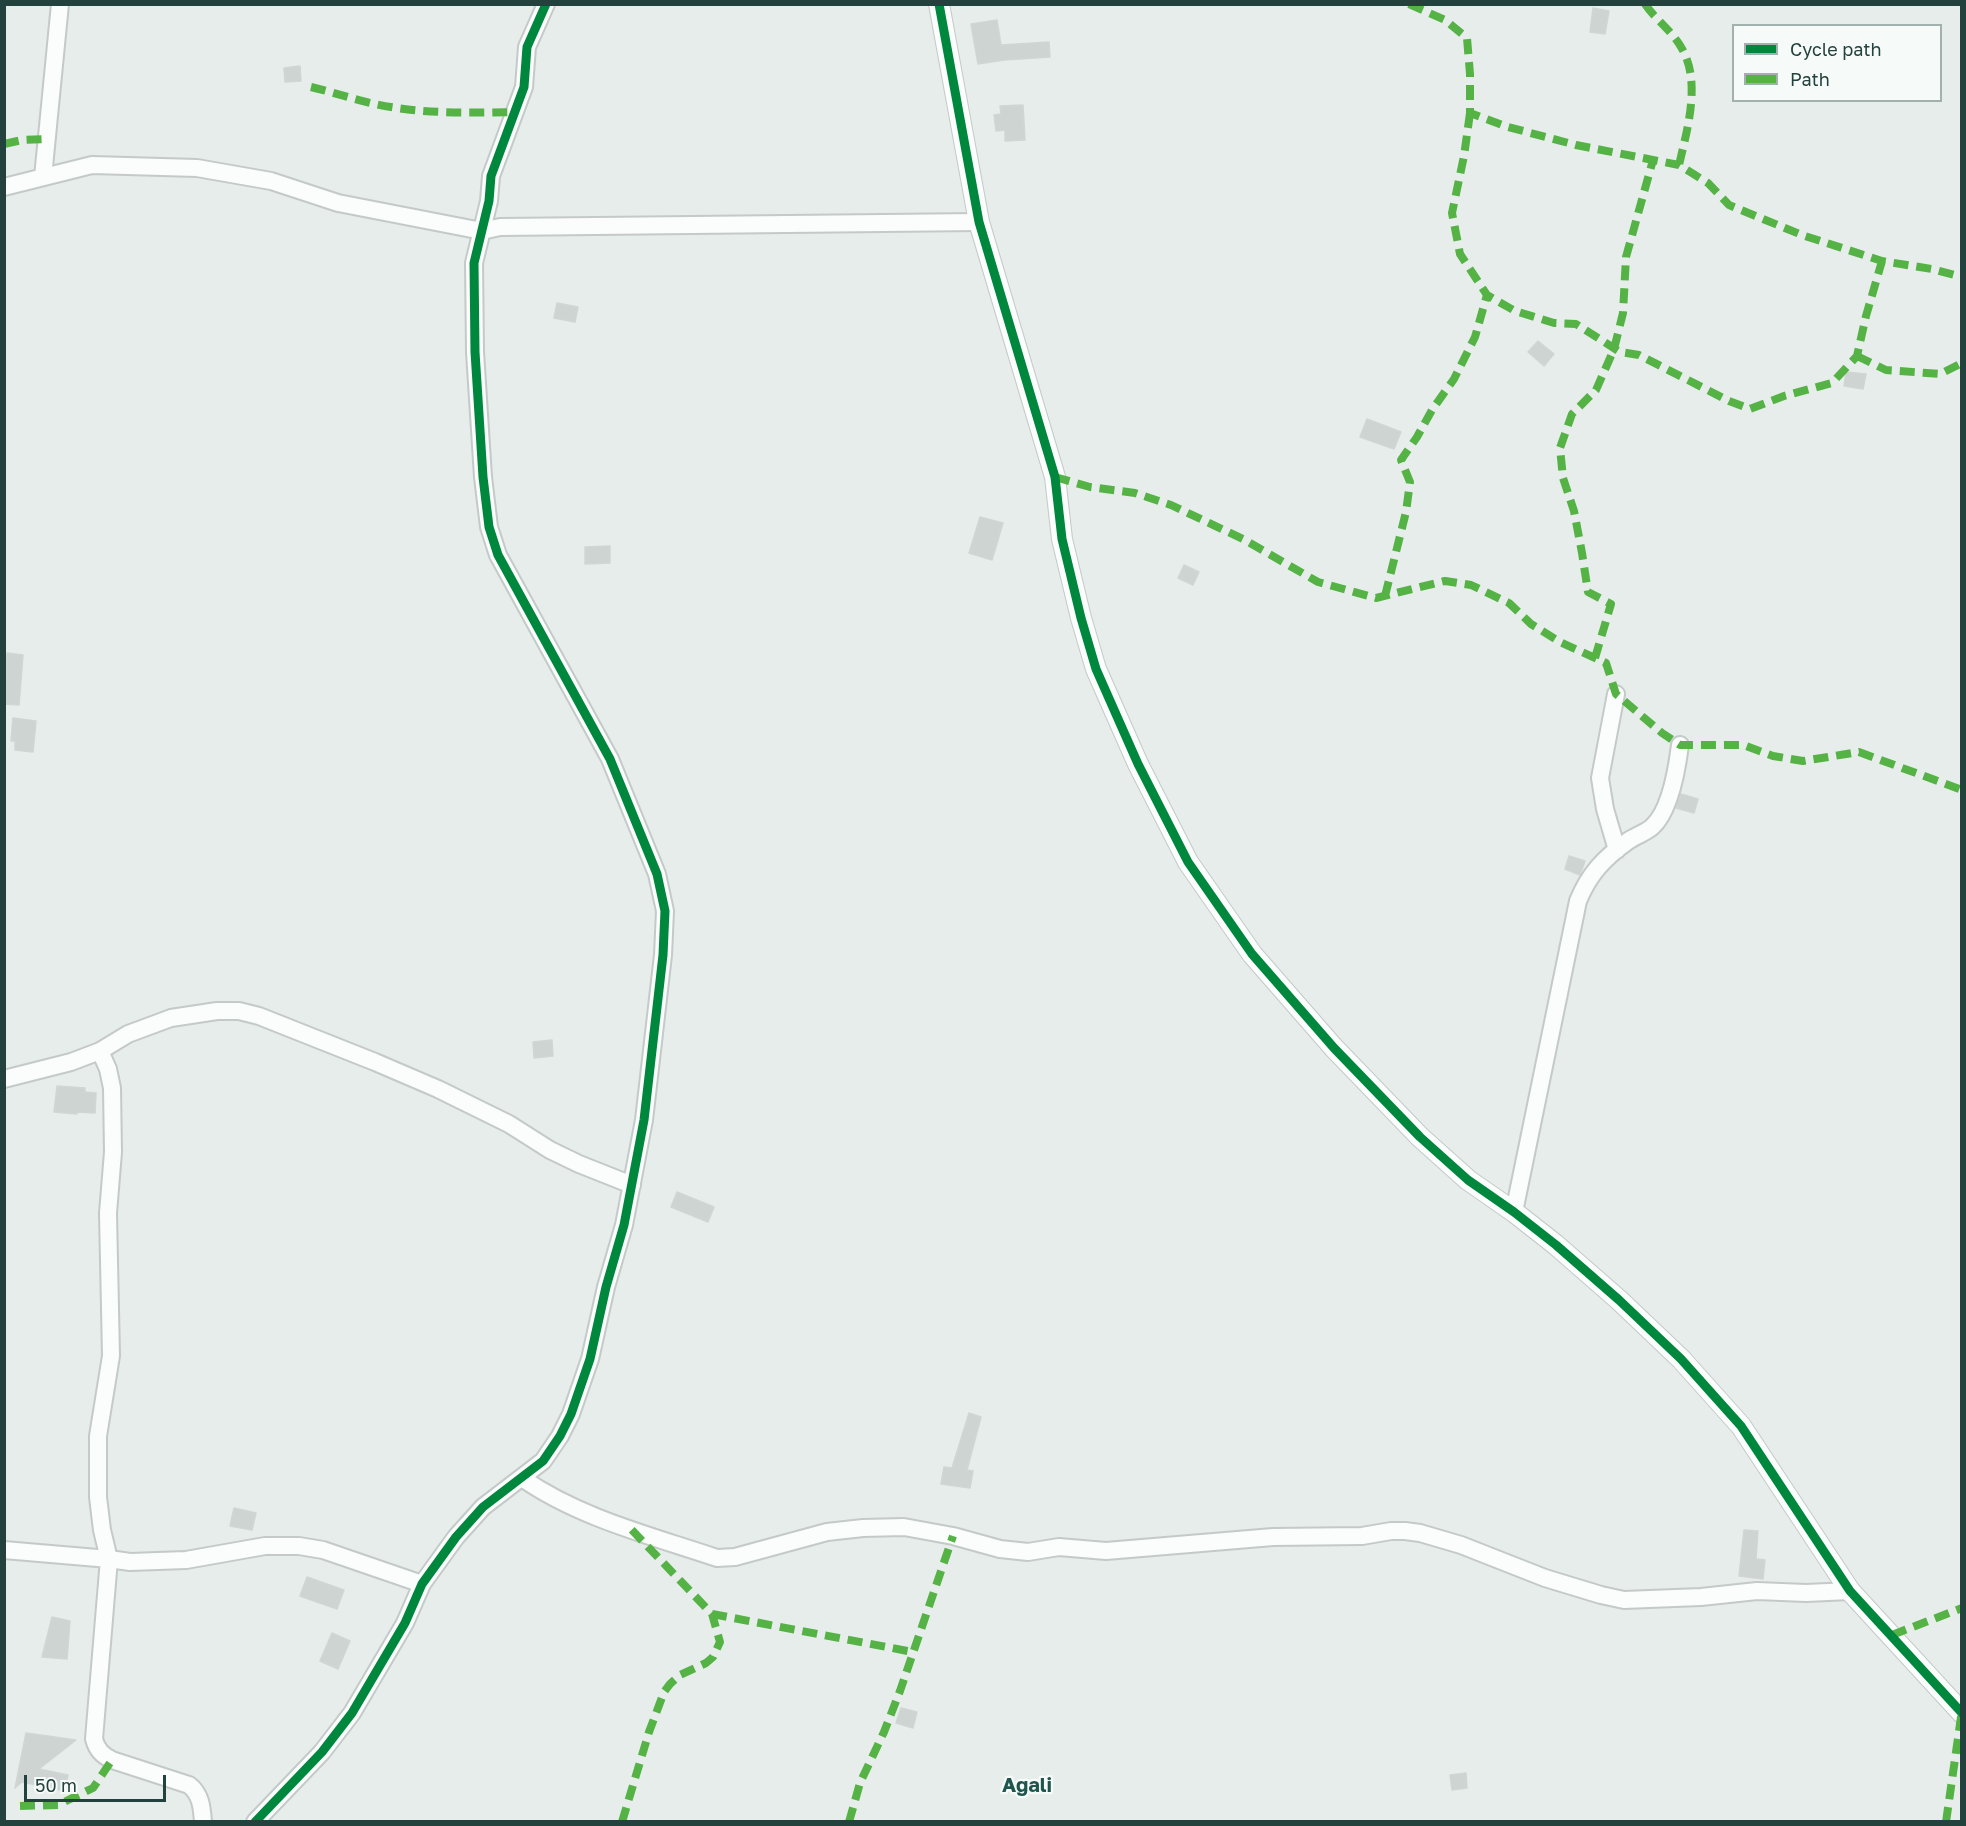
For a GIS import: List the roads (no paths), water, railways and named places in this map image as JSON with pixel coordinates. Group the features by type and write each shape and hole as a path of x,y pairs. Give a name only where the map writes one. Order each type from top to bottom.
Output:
{"street":[{"path":"43,177 60,4"},
{"path":"255,1821 322,1752 352,1713 405,1623 422,1584 456,1537 476,1515 543,1461 560,1436 571,1414 590,1359 606,1287 624,1225 644,1120 663,955 665,911 657,874 610,759 498,555 489,527 483,477 475,352 474,263 489,201 491,176 524,87 527,47 546,4"},
{"path":"939,4 979,222 1055,477 1062,539 1081,618 1096,669 1138,764 1188,862 1252,954 1334,1048 1420,1137 1468,1180 1556,1245 1619,1300 1681,1359 1742,1426 1850,1591 1962,1713"},
{"path":"4,187 92,165 197,168 271,181 338,203 482,231 501,227 979,222"},
{"path":"1616,694 1600,778 1605,809 1617,850"},
{"path":"1514,1212 1578,901 1601,861 1652,827 1661,813 1676,777 1680,745"},
{"path":"4,1079 71,1062 100,1051 128,1034 171,1018 206,1012 238,1011 375,1062 438,1089 509,1124 560,1155 632,1185"},
{"path":"100,1051 108,1069 112,1088 113,1152 108,1213 111,1356 98,1436 98,1487 102,1530 109,1559 94,1739 97,1749 112,1760 189,1785 198,1796 203,1821"},
{"path":"522,1478 544,1493 595,1515 717,1558 735,1557 827,1532 863,1528 904,1527 952,1536 1000,1549 1028,1552 1059,1547 1106,1551 1273,1537 1362,1536 1405,1531 1461,1545 1545,1578 1624,1600 1701,1597 1757,1591 1806,1593 1850,1591"},
{"path":"4,1550 130,1562 156,1562 186,1560 265,1545 299,1546 323,1550 422,1584"}],"district":[{"name":"Agali","path":"1027,1786"}]}
